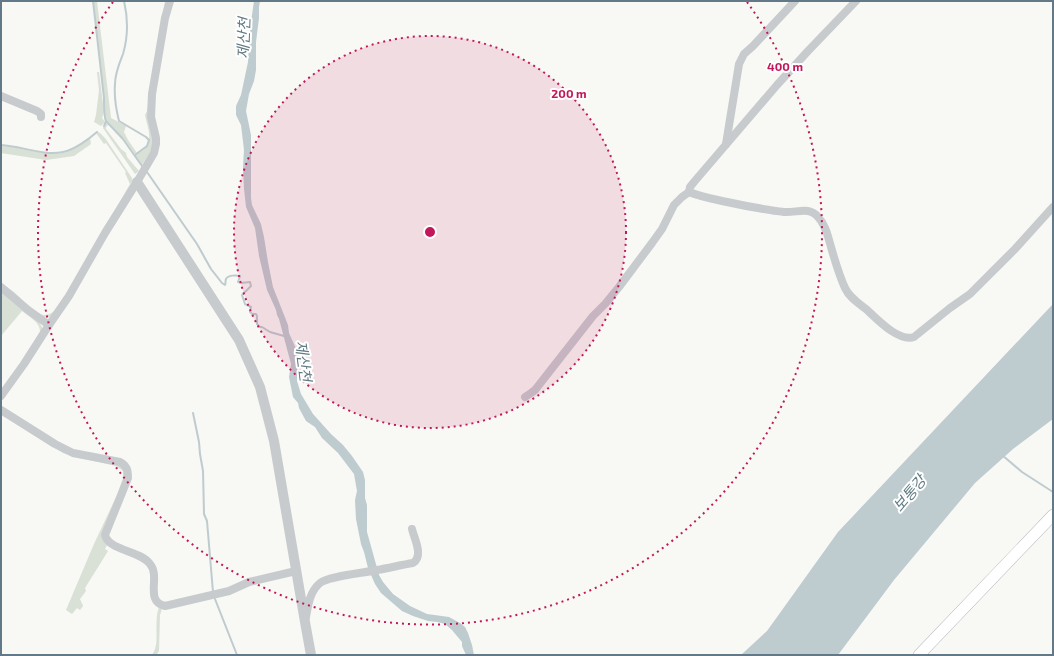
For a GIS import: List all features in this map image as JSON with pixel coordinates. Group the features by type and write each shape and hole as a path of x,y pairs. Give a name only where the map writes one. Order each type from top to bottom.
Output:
{"main road":[{"path":"919,655 1053,514"}],"street":[{"path":"1,396 69,296 154,153 156,138 151,117 152,94 164,25 170,1"},
{"path":"726,145 739,64 744,54 795,1"},
{"path":"525,397 535,390 593,316 612,296 662,229 674,205 689,192 690,187 694,182 777,85 856,1"},
{"path":"1,96 37,111 41,114 41,117"},
{"path":"138,182 239,340 260,387 274,441 311,655"},
{"path":"689,192 714,199 768,210 790,212 806,210 813,212 820,218 826,231 836,265 846,290 888,328 899,335 911,338 970,294 1015,249 1053,207"},
{"path":"1,287 28,310 49,325"},
{"path":"1,410 68,451 124,464 128,472 128,478 105,535 108,542 114,546 142,557 151,564 155,577 155,599 161,605 165,606 212,596 229,591 248,582 296,571"},
{"path":"305,622 311,595 321,582 338,577 413,563 416,561 418,551 412,529"}],"shaded area":[{"path":"93,1 97,1 111,118 126,126 124,132 137,153 135,154 124,139 104,117 104,98"},
{"path":"165,1 169,1 156,58 154,146 142,165 135,155 145,148 149,140 149,132 145,115 147,111"},
{"path":"97,72 99,72 104,112 102,118 105,122 101,126 94,122 99,90"},
{"path":"106,122 108,125 106,129 139,171 135,174 103,128"},
{"path":"98,132 105,138 132,178 132,184 127,195 59,309 48,317 43,317 27,308 1,285 1,283 40,314 47,315 60,305 130,184 125,173 126,172 106,143 104,144 96,133"},
{"path":"90,138 91,144 74,156 46,160 1,153 1,146 56,154 63,153 74,149"},
{"path":"1,291 39,322 42,327 42,332 7,384 40,333 40,329 34,320 22,311 1,336"},
{"path":"1,412 58,447 112,462 127,470 109,522 108,543 105,549 108,551 85,588 86,591 80,599 83,606 80,610 77,608 72,614 66,610 117,495 123,478 123,471 116,466 63,453 1,415"},
{"path":"159,607 162,609 160,615 159,651 156,655 152,655 155,650 157,639 157,613"}],"water":[{"path":"254,1 260,1 256,42 256,70 246,111 251,135 251,198 252,205 261,224 273,287 288,325 289,333 298,353 299,363 297,369 297,381 301,394 313,414 343,445 363,472 367,505 367,532 379,575 383,582 393,594 410,606 427,614 449,617 465,627 474,655 466,655 462,642 445,624 428,621 402,611 381,593 368,568 361,544 356,519 355,500 357,491 354,474 338,453 322,438 315,427 306,421 298,403 293,397 289,377 291,364 279,319 267,290 259,256 255,228 246,207 243,167 244,150 241,125 236,115 236,106 241,95 248,62 250,29"},
{"name":"보통강","path":"1053,304 1053,419 1013,449 975,483 894,580 838,655 741,655 767,631 838,532"}],"waterway":[{"path":"93,1 104,98 104,114 106,121"},
{"path":"124,1 127,34 125,48 116,76 115,98 119,121 149,140 147,146 135,155"},
{"path":"104,126 106,121 123,139 142,166"},
{"path":"1,145 48,153 63,152 76,147 97,132"},
{"path":"147,172 197,244 211,269 222,283 225,285 227,278 234,275 240,276 238,282 250,282 251,286 242,295 245,304 251,307 250,312 252,314 256,314 257,324 270,332 284,336 286,335"},
{"path":"193,413 203,471 204,514 207,521 213,592"},
{"path":"1002,455 1022,472 1053,492"},
{"path":"215,599 237,655"}],"water label":[{"name":"제산천","path":"243,38"},
{"name":"제산천","path":"304,361"}]}
